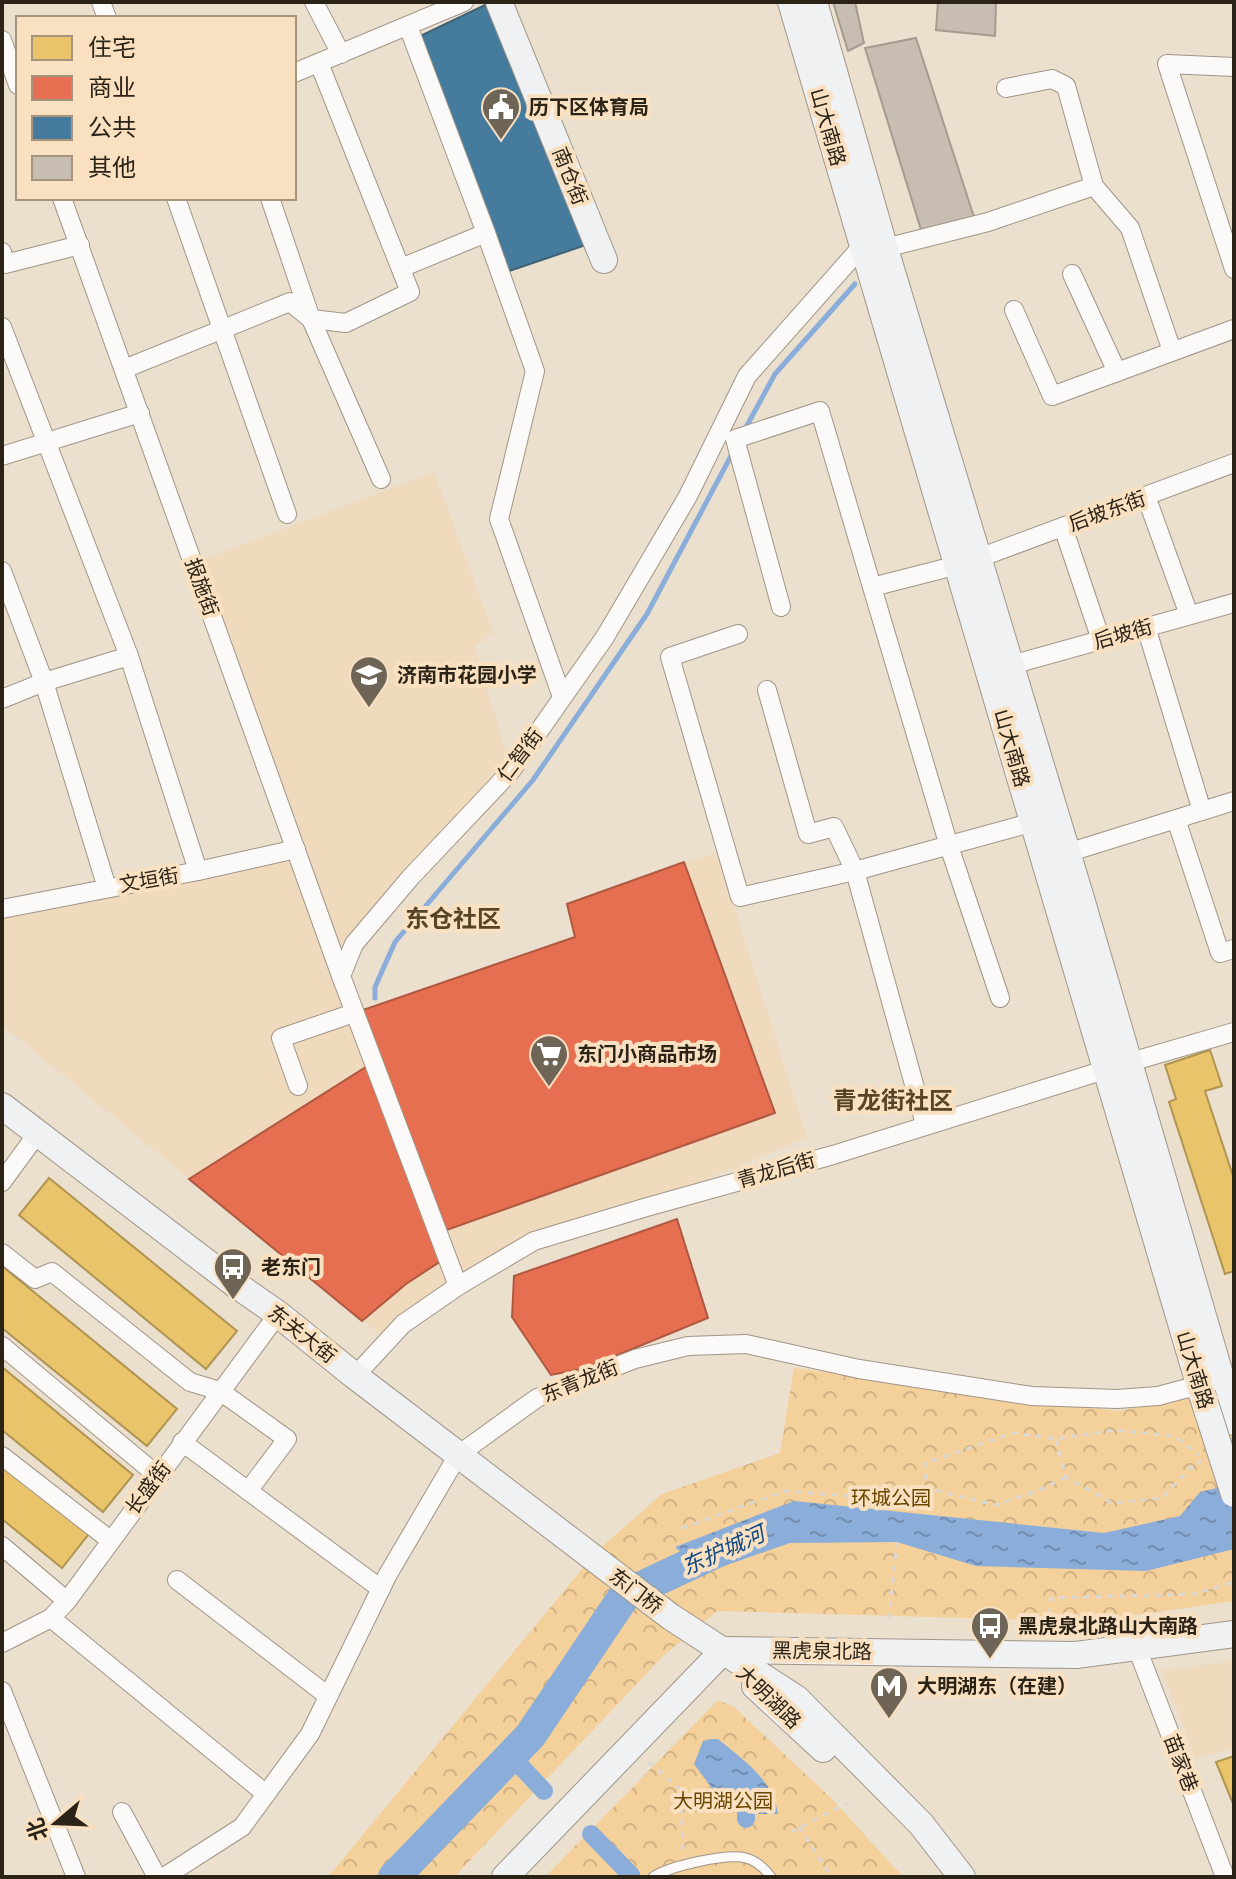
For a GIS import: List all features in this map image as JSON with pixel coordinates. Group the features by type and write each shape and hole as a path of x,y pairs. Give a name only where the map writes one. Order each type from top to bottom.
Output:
{"main road":[{"name":"南仓街","path":"499,2 604,260"},
{"name":"山大南路","path":"791,2 874,246 968,562 1034,822 1117,1066 1216,1386 1234,1494"},
{"name":"山大南路","path":"814,2 874,246"},
{"name":"山大南路","path":"968,562 1011,665 1067,853 1117,1066"},
{"name":"东关大街","path":"2,1106 278,1314 600,1564"},
{"name":"山大南路","path":"1216,1386 1234,1422"},
{"name":"东门桥","path":"600,1564 671,1617 724,1650"},
{"name":"黑虎泉北路","path":"724,1650 1076,1655 1234,1634"},
{"path":"505,1877 724,1650"},
{"name":"大明湖路","path":"724,1650 738,1671 879,1803 944,1877"},
{"name":"大明湖路","path":"724,1650 797,1699 921,1824 962,1877"}],"street":[{"path":"314,2 341,54"},
{"path":"296,72 464,2"},
{"path":"408,26 535,371 499,519 562,697"},
{"path":"3,43 16,79"},
{"path":"124,369 290,302 311,319 346,323 410,292 319,63"},
{"path":"1234,67 1167,64 1234,269"},
{"path":"1006,88 1052,79 1066,86 1094,186 1130,228 1172,351"},
{"path":"874,246 988,222 1094,186"},
{"name":"报施街","path":"63,200 341,976"},
{"path":"177,200 287,514"},
{"path":"271,200 311,319 381,479"},
{"path":"401,268 486,233"},
{"path":"2,252 5,264 80,245"},
{"name":"仁智街","path":"341,976 354,944 410,878 511,771 605,637 688,496 747,376 874,246"},
{"path":"1072,274 1117,372"},
{"path":"1014,310 1052,396 1234,329"},
{"path":"2,327 129,656 198,871"},
{"path":"781,607 735,439 820,411 949,846 1000,998"},
{"path":"2,456 140,413"},
{"name":"后坡东街","path":"872,587 968,562 1234,463"},
{"path":"1146,496 1189,615"},
{"path":"1063,527 1101,640"},
{"path":"2,571 44,682 107,888"},
{"path":"1231,603 1234,624"},
{"name":"后坡街","path":"1011,665 1231,603"},
{"path":"1146,627 1202,811"},
{"path":"738,634 670,657 740,897 855,871 1034,822"},
{"path":"2,699 44,682 129,656"},
{"path":"767,690 808,834 834,827 855,871 925,1124"},
{"path":"1067,853 1234,801"},
{"path":"1176,819 1220,953 1234,949"},
{"name":"文垣街","path":"2,909 296,849"},
{"path":"341,976 458,1286"},
{"path":"298,1086 281,1038 354,1013"},
{"name":"青龙后街","path":"355,1376 403,1324 458,1286 534,1241 833,1155 925,1124 1234,1032"},
{"path":"2,1182 37,1134"},
{"path":"2,1253 35,1279 52,1272 190,1382 220,1391 287,1439 248,1491"},
{"name":"长盛街","path":"2,1643 51,1618 67,1601 278,1314"},
{"name":"东青龙街","path":"164,1877 242,1827 310,1734 381,1589 458,1455 537,1398 635,1359 688,1346 746,1344 859,1369 1032,1396 1117,1399 1216,1386"},
{"path":"2,1346 158,1476"},
{"path":"182,1442 381,1589"},
{"path":"2,1456 110,1540"},
{"path":"2,1546 67,1601"},
{"path":"177,1580 328,1696"},
{"path":"51,1618 266,1794"},
{"name":"苗家巷","path":"1137,1648 1225,1877"},
{"path":"2,1691 76,1877"},
{"path":"122,1812 157,1877"}],"lane":[{"path":"653,1877 684,1864 745,1857 765,1868 771,1877"}],"path":[{"path":"682,1528 785,1491 914,1501 926,1488 925,1463 1013,1433 1056,1439 1115,1430 1174,1436 1205,1460 1194,1464 1162,1498 1112,1503 1066,1477 1056,1439"},
{"path":"926,1488 995,1505 1035,1492 1066,1477"},
{"path":"889,1619 897,1542"},
{"path":"1049,1626 1051,1598 1195,1594 1234,1582"},
{"path":"649,1762 681,1790 684,1864"},
{"path":"791,1832 849,1802"},
{"path":"799,1827 832,1877"}],"shaded area":[{"name":"老东门","path":"434,472 493,632 475,647 511,771 341,976 355,1012 574,937 567,904 717,852 807,1138 458,1286 387,1341 2,1025 2,909 296,849 194,563"},
{"path":"1234,1661 1234,1748 1195,1758 1162,1670"}],"green space":[{"name":"环城公园","path":"794,1368 1117,1411 1234,1391 1234,1601 1137,1615 1036,1620 717,1611 663,1656 454,1877 328,1877 597,1551 662,1494 780,1453"},
{"name":"大明湖公园","path":"718,1700 734,1707 833,1800 903,1877 545,1877"}],"water":[{"path":"1234,1484 1234,1549 1146,1571 976,1566 897,1542 790,1543 704,1573 675,1547 794,1501 1104,1533 1180,1516 1200,1492"},
{"path":"718,1739 756,1771 770,1790 778,1814 746,1814 728,1810 694,1764 703,1741"}],"building: 住宅":[{"path":"1210,1050 1222,1086 1205,1091 1234,1179 1234,1271 1225,1274 1169,1102 1176,1099 1165,1065"},
{"path":"49,1178 237,1331 206,1369 19,1215"},
{"path":"2,1266 177,1409 147,1446 2,1328"},
{"path":"2,1367 133,1475 103,1512 2,1430"},
{"path":"2,1456 92,1530 62,1568 2,1519"},
{"path":"1234,1756 1234,1806 1216,1762"}],"building: 商业":[{"name":"东门小商品市场","path":"684,862 775,1113 438,1233 447,1257 406,1284 362,1321 189,1179 372,1063 354,1013 575,937 567,904"},
{"path":"677,1219 708,1318 586,1368 551,1375 512,1317 514,1276"}],"building: 公共":[{"name":"历下区体育局","path":"491,2 589,244 506,272 414,39"}],"building: 其他":[{"path":"833,2 855,2 864,43 848,51"},
{"path":"938,2 996,2 995,36 936,30"},
{"path":"916,38 974,217 922,233 865,48"}],"waterway":[{"path":"745,429 775,374 855,284"},
{"path":"375,998 375,987 395,942 533,780 647,614 733,452"},
{"name":"东护城河","path":"394,1877 530,1736 625,1595 733,1544"},
{"path":"511,1756 544,1791"},
{"path":"746,1814 746,1819"},
{"path":"591,1834 631,1875"}],"place":[{"name":"历下区体育局","path":"501,141"},
{"name":"济南市花园小学","path":"369,709"},
{"name":"东门小商品市场","path":"549,1088"},
{"name":"老东门","path":"233,1301"},
{"name":"黑虎泉北路山大南路","path":"990,1660"},
{"name":"大明湖东（在建）","path":"889,1720"}],"district":[{"name":"东仓社区","path":"453,919"},
{"name":"青龙街社区","path":"893,1101"}]}
